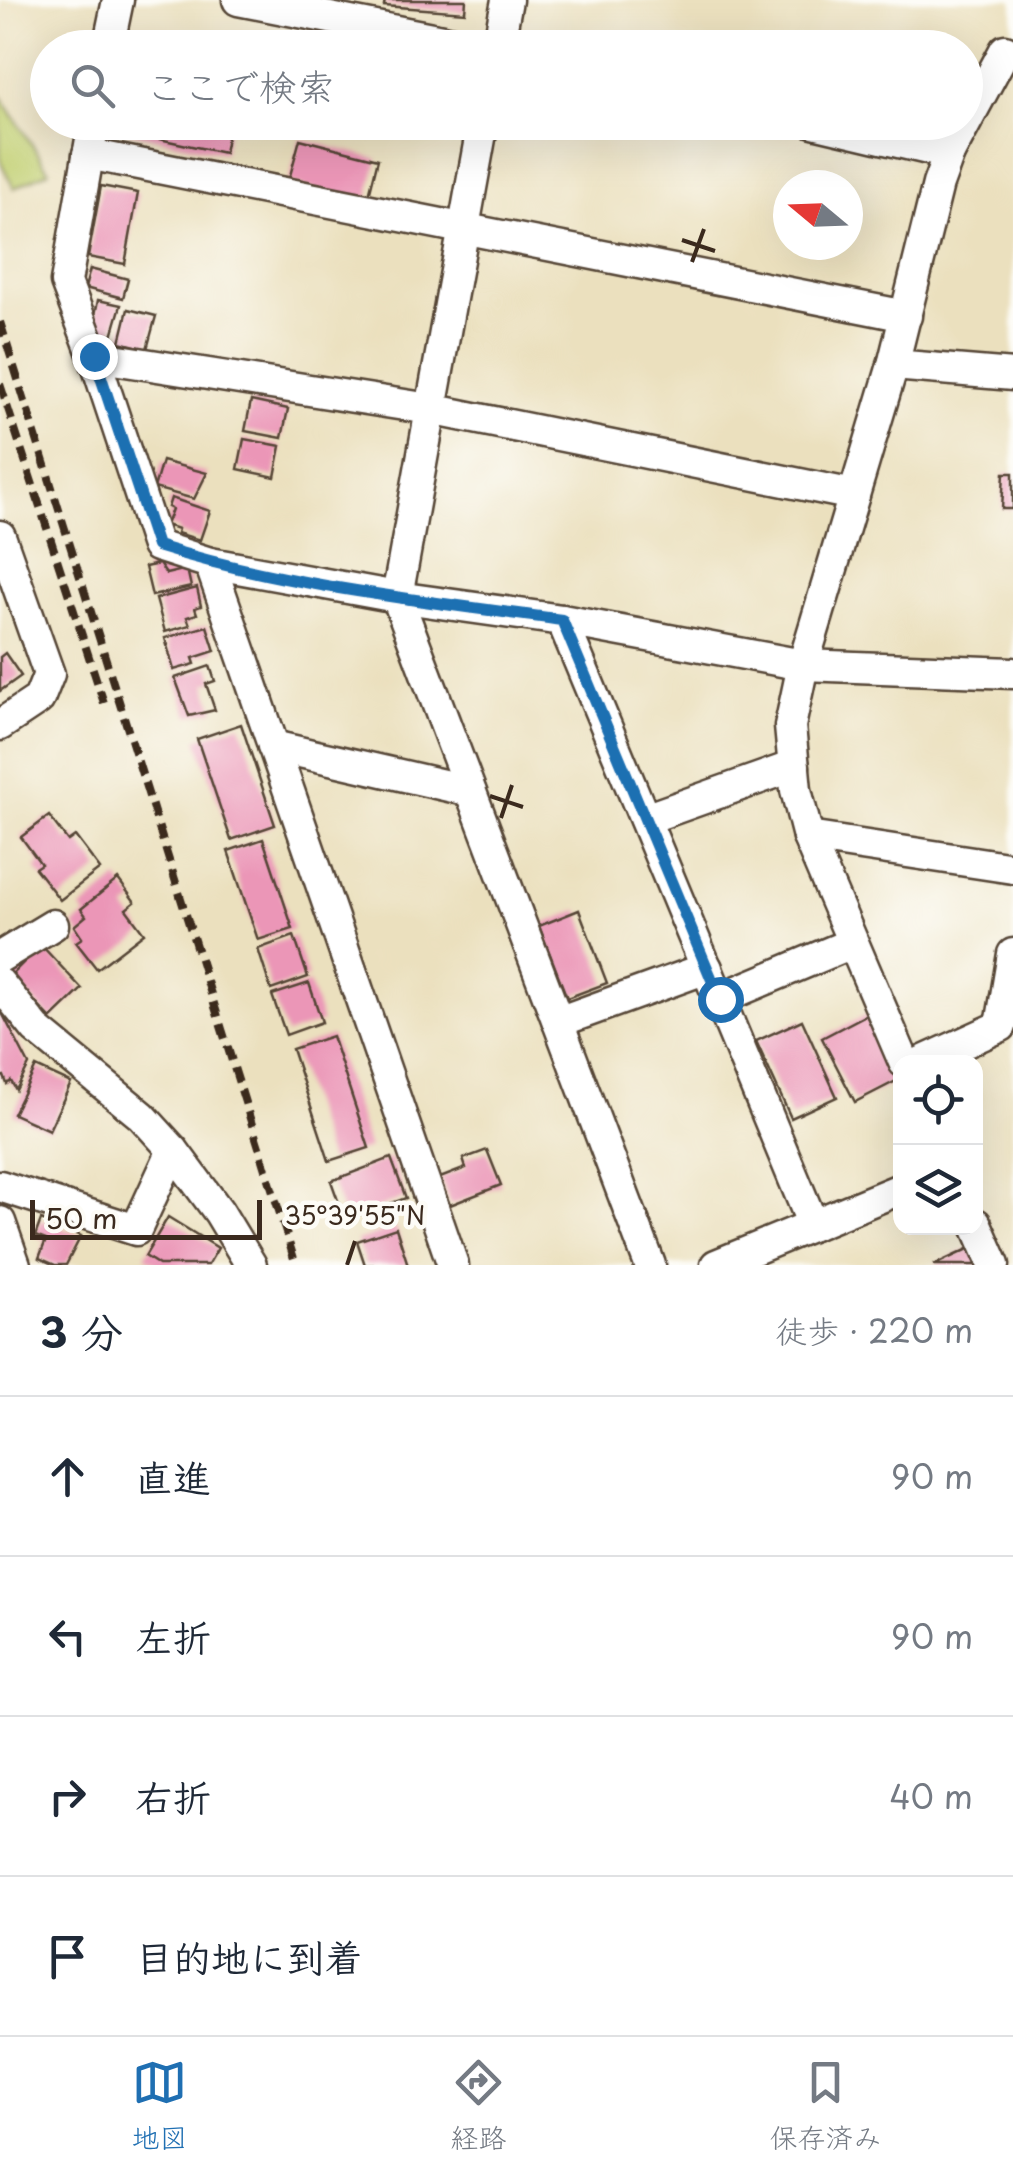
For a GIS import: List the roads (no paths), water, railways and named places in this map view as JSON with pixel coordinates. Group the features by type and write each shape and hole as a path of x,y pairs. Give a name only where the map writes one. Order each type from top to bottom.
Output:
{"street":[{"path":"112,30 118,0"},
{"path":"238,0 391,30"},
{"path":"501,30 507,0"},
{"path":"983,91 1005,50"},
{"path":"91,140 66,282 157,546 210,563 397,597 562,620 802,665 1013,673"},
{"path":"481,140 397,597 650,1265"},
{"path":"890,140 949,154"},
{"path":"901,1055 808,837 790,726 802,665 893,365 949,154 957,140"},
{"path":"88,154 906,316"},
{"path":"94,356 430,409 854,495"},
{"path":"893,365 1013,375"},
{"path":"0,536 49,674 39,699 0,724"},
{"path":"210,563 453,1265"},
{"path":"562,620 814,1225"},
{"path":"273,746 470,791"},
{"path":"645,819 794,766"},
{"path":"808,837 1013,868"},
{"path":"0,957 53,925"},
{"path":"720,999 852,943"},
{"path":"937,1055 1001,1026 1013,954"},
{"path":"558,1022 707,968"},
{"path":"0,984 36,1029 142,1116 173,1150 220,1212 251,1265"},
{"path":"0,1186 136,1230 173,1150"},
{"path":"716,1265 893,1191"},
{"path":"0,1222 15,1265"},
{"path":"981,1235 994,1265"}],"railway":[{"path":"0,322 296,1265"},
{"path":"0,384 104,703"}]}
